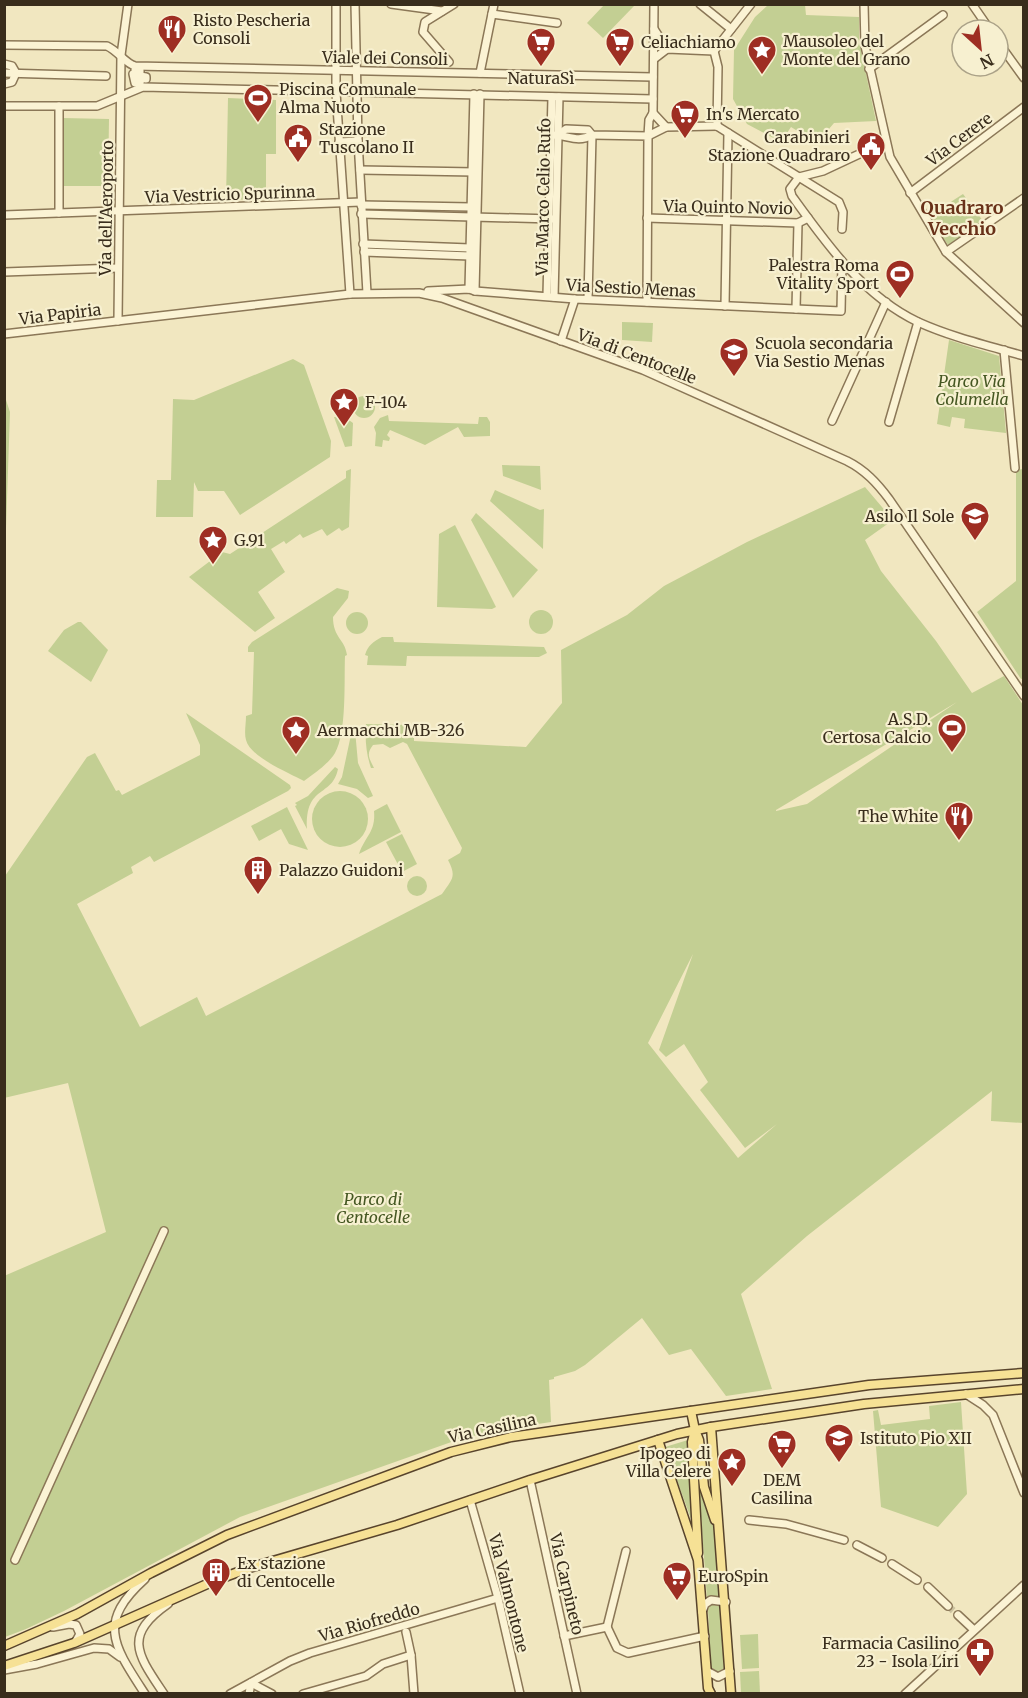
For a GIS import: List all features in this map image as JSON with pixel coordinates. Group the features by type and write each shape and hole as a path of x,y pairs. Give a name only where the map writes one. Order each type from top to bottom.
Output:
{"main road":[{"name":"Via Casilina","path":"4,1646 48,1628 233,1533 466,1447 519,1436 869,1386 1023,1373"},
{"path":"4,1668 74,1643 187,1592 249,1568 397,1525 658,1440 711,1427 877,1402 1023,1389"},
{"path":"692,1411 705,1486 720,1535"},
{"path":"711,1427 726,1602 731,1694"},
{"path":"695,1430 692,1442 708,1692"},
{"path":"658,1440 698,1560"}],"street":[{"path":"121,55 128,4"},
{"path":"336,4 336,92 350,294"},
{"path":"355,4 361,214 367,293"},
{"path":"391,4 442,11"},
{"path":"449,62 423,32 425,22 454,4"},
{"path":"480,73 494,4"},
{"path":"647,302 648,136 649,120 653,113 654,4"},
{"path":"700,4 731,29"},
{"path":"717,126 717,67 714,51 751,4"},
{"path":"864,4 864,36 869,69 890,157 946,252 1023,323"},
{"path":"972,4 982,18"},
{"path":"492,14 557,23"},
{"path":"869,69 943,15"},
{"path":"654,28 658,39 667,49"},
{"name":"Viale dei Consoli","path":"4,45 107,46 132,66 653,77"},
{"path":"654,59 667,49 714,51"},
{"name":"Via dell'Aeroporto","path":"118,321 121,55"},
{"path":"1010,56 1021,68 1023,78"},
{"path":"4,63 12,66 16,73"},
{"path":"4,73 106,76"},
{"path":"4,84 12,82 16,73"},
{"name":"Viale dei Consoli","path":"4,106 100,106 143,87 653,99"},
{"path":"472,290 477,94"},
{"name":"Via Marco Celio Rufo","path":"550,297 555,97"},
{"path":"59,106 59,213"},
{"name":"Via Cerere","path":"910,193 1023,107"},
{"path":"653,113 666,127"},
{"path":"592,135 648,136 666,127 717,126 839,202 843,212 842,229"},
{"path":"554,135 566,129 588,130 592,135 588,299"},
{"path":"724,306 728,134"},
{"path":"339,142 358,141"},
{"path":"885,142 822,171 799,177 790,189 792,195 842,262 886,302 918,322 1023,356"},
{"path":"360,170 475,172"},
{"path":"472,290 470,252 474,216 471,207 475,172"},
{"path":"946,252 1023,198"},
{"path":"361,203 471,207"},
{"name":"Via Vestricio Spurinna","path":"4,215 361,203"},
{"path":"361,214 552,218"},
{"name":"Via Quinto Novio","path":"647,218 798,223 808,218"},
{"path":"796,309 798,223"},
{"path":"364,248 470,252"},
{"name":"Via Sestio Menas","path":"419,293 472,290 575,299 841,311 842,262"},
{"path":"4,272 118,268"},
{"name":"Via di Centocelle","path":"118,321 350,294 419,293 442,298 643,370 852,464 866,473 880,487 900,514 1023,696"},
{"path":"561,340 575,299"},
{"path":"832,421 886,302"},
{"name":"Via Papiria","path":"4,334 118,321"},
{"path":"889,422 918,322"},
{"path":"1004,350 1015,468"},
{"path":"15,1560 164,1231"},
{"path":"966,1394 993,1415 1023,1493"},
{"name":"Via Carpineto","path":"530,1480 578,1694"},
{"name":"Via Valmontone","path":"470,1500 498,1598 520,1694"},
{"path":"749,1520 786,1524 844,1540"},
{"path":"857,1545 882,1558"},
{"path":"626,1551 607,1627 617,1648 625,1653 705,1635"},
{"path":"892,1564 917,1580"},
{"path":"145,1694 124,1662 117,1646 115,1624 128,1596 152,1573"},
{"path":"904,1694 1023,1585"},
{"path":"928,1587 948,1606"},
{"path":"164,1694 142,1659 139,1638 144,1625 154,1615 187,1592"},
{"name":"Via Riofreddo","path":"231,1694 284,1664 310,1653 498,1598"},
{"path":"702,1611 705,1604 711,1600 726,1602"},
{"path":"958,1615 974,1630"},
{"path":"48,1628 74,1624 80,1634 74,1643"},
{"path":"564,1636 607,1627"},
{"path":"406,1632 411,1655 414,1694"},
{"path":"4,1668 37,1664 96,1647 112,1651 124,1662"},
{"path":"303,1694 366,1676 383,1664 411,1655"},
{"path":"707,1671 718,1677 730,1671"},
{"path":"249,1694 251,1683 272,1694"}],"green space":[{"path":"604,5 635,5 603,38 587,23"},
{"path":"768,5 805,5 806,15 859,17 859,41 876,121 834,123 817,143 791,127 781,142 747,124 733,99 734,50 755,17"},
{"path":"228,98 276,100 276,154 266,154 266,199 226,200"},
{"path":"63,118 109,119 108,186 63,186"},
{"path":"963,194 983,221 948,245 929,216"},
{"path":"622,322 653,323 652,342 622,340"},
{"name":"Parco Via Columella","path":"949,340 999,356 1006,433 964,428 965,419 952,417 950,427 937,424"},
{"path":"293,359 304,365 331,441 330,457 240,515 224,491 198,491 194,482 193,517 156,517 157,480 171,480 173,399 194,400"},
{"path":"4,394 10,412 5,558 4,558"},
{"path":"364,396 372,399 375,407 372,415 364,418 356,415 353,407 356,399"},
{"path":"388,415 389,421 478,424 479,417 487,417 490,422 490,436 464,437 458,427 425,445 390,430 387,435 390,438 389,441 383,440 382,447 375,446 374,427 380,418"},
{"path":"334,417 346,418 353,423 352,446 345,447"},
{"path":"502,465 540,466 541,490 503,476"},
{"path":"351,469 349,527 342,531 339,528 327,536 322,529 303,538 300,534 286,544 284,541 271,549 285,572 258,592 275,618 255,632 189,577 222,552 230,554 346,478 346,471"},
{"path":"1023,469 1024,678 1021,679 977,612 1016,581 1016,470"},
{"name":"Parco di Centocelle","path":"865,487 893,520 865,540 881,571 936,641 972,693 1004,676 1023,705 1023,1123 991,1121 992,1091 807,1236 741,1294 772,1389 726,1396 691,1349 669,1355 642,1318 585,1365 549,1380 551,1422 498,1430 457,1440 240,1517 64,1611 5,1637 4,1276 106,1232 68,1083 4,1098 5,876 87,757 95,753 116,791 119,790 122,795 200,755 200,745 186,713 290,785 291,788 288,791 154,862 150,856 131,867 133,873 77,904 140,1027 197,997 206,1016 442,894 451,881 453,874 448,860 460,853 462,848 407,744 403,742 390,748 383,744 373,745 369,754 374,768 371,768 366,746 366,724 414,725 414,741 526,747 562,703 561,650 627,615 664,586 747,542","holes":["957,702 807,804 776,811 776,810","693,954 659,1050 666,1057 684,1044 708,1082 700,1090 745,1148 777,1124 738,1158 648,1043"]},
{"path":"495,490 540,510 544,509 543,549 490,501"},
{"path":"476,513 538,570 513,598 471,520"},
{"path":"455,525 496,607 492,609 437,607 439,534"},
{"path":"337,588 349,591 348,598 333,617 335,630 347,655 345,656 341,733 339,744 332,757 304,781 262,758 246,740 246,716 252,714 254,652 248,652 248,647 252,642"},
{"path":"541,610 546,611 552,617 552,627 546,633 541,634 536,633 530,627 529,622 530,617 536,611"},
{"path":"357,612 365,615 368,623 365,631 357,634 349,631 346,623 349,615"},
{"path":"81,622 108,650 91,682 48,651 64,630"},
{"path":"382,637 393,637 394,642 544,647 547,653 539,657 407,656 406,666 367,665 368,656 365,655 368,649 373,642"},
{"path":"352,730 355,730 358,763 373,796 368,798 357,789 338,784 342,777"},
{"path":"335,767 338,769 335,778 314,798 310,805 307,829 295,803 308,796"},
{"path":"340,791 351,793 360,799 366,808 368,819 366,830 360,839 351,845 340,847 329,845 320,839 314,830 312,819 314,808 320,799 329,793"},
{"path":"387,804 401,832 359,854 372,829 374,811"},
{"path":"287,807 308,850 289,844 281,829 259,841 251,826"},
{"path":"402,834 417,864 402,872 386,842"},
{"path":"417,876 424,879 427,886 424,893 417,896 410,893 407,886 410,879"},
{"path":"961,1402 967,1494 938,1527 881,1507 873,1411 878,1410 881,1425 930,1419 929,1406"},
{"path":"688,1440 695,1530 665,1447"},
{"path":"696,1449 715,1532 720,1596 707,1598"},
{"path":"712,1603 718,1603 721,1608 724,1668 722,1672 717,1673 711,1668 708,1609"},
{"path":"758,1634 759,1668 742,1669 740,1635"},
{"path":"759,1671 760,1693 741,1693 740,1672"}],"tunnel":[{"path":"948,1606 958,1615"}],"place":[{"name":"Risto Pescheria Consoli","path":"172,54"},
{"name":"NaturaSì","path":"541,68"},
{"name":"Celiachiamo","path":"620,68"},
{"name":"Mausoleo del Monte del Grano","path":"762,76"},
{"name":"Piscina Comunale Alma Nuoto","path":"258,124"},
{"name":"In's Mercato","path":"685,140"},
{"name":"Stazione Tuscolano II","path":"298,164"},
{"name":"Carabinieri Stazione Quadraro","path":"871,172"},
{"name":"Palestra Roma Vitality Sport","path":"900,300"},
{"name":"Scuola secondaria Via Sestio Menas","path":"734,378"},
{"name":"F-104","path":"344,428"},
{"name":"Asilo Il Sole","path":"975,542"},
{"name":"G.91","path":"213,566"},
{"name":"A.S.D. Certosa Calcio","path":"952,754"},
{"name":"Aermacchi MB-326","path":"296,756"},
{"name":"The White","path":"959,842"},
{"name":"Palazzo Guidoni","path":"258,896"},
{"name":"Istituto Pio XII","path":"839,1464"},
{"name":"DEM Casilina","path":"782,1470"},
{"name":"Ipogeo di Villa Celere","path":"732,1488"},
{"name":"Ex stazione di Centocelle","path":"216,1598"},
{"name":"EuroSpin","path":"677,1602"},
{"name":"Farmacia Casilino 23 - Isola Liri","path":"980,1678"}],"district":[{"name":"Quadraro Vecchio","path":"962,218"}]}
